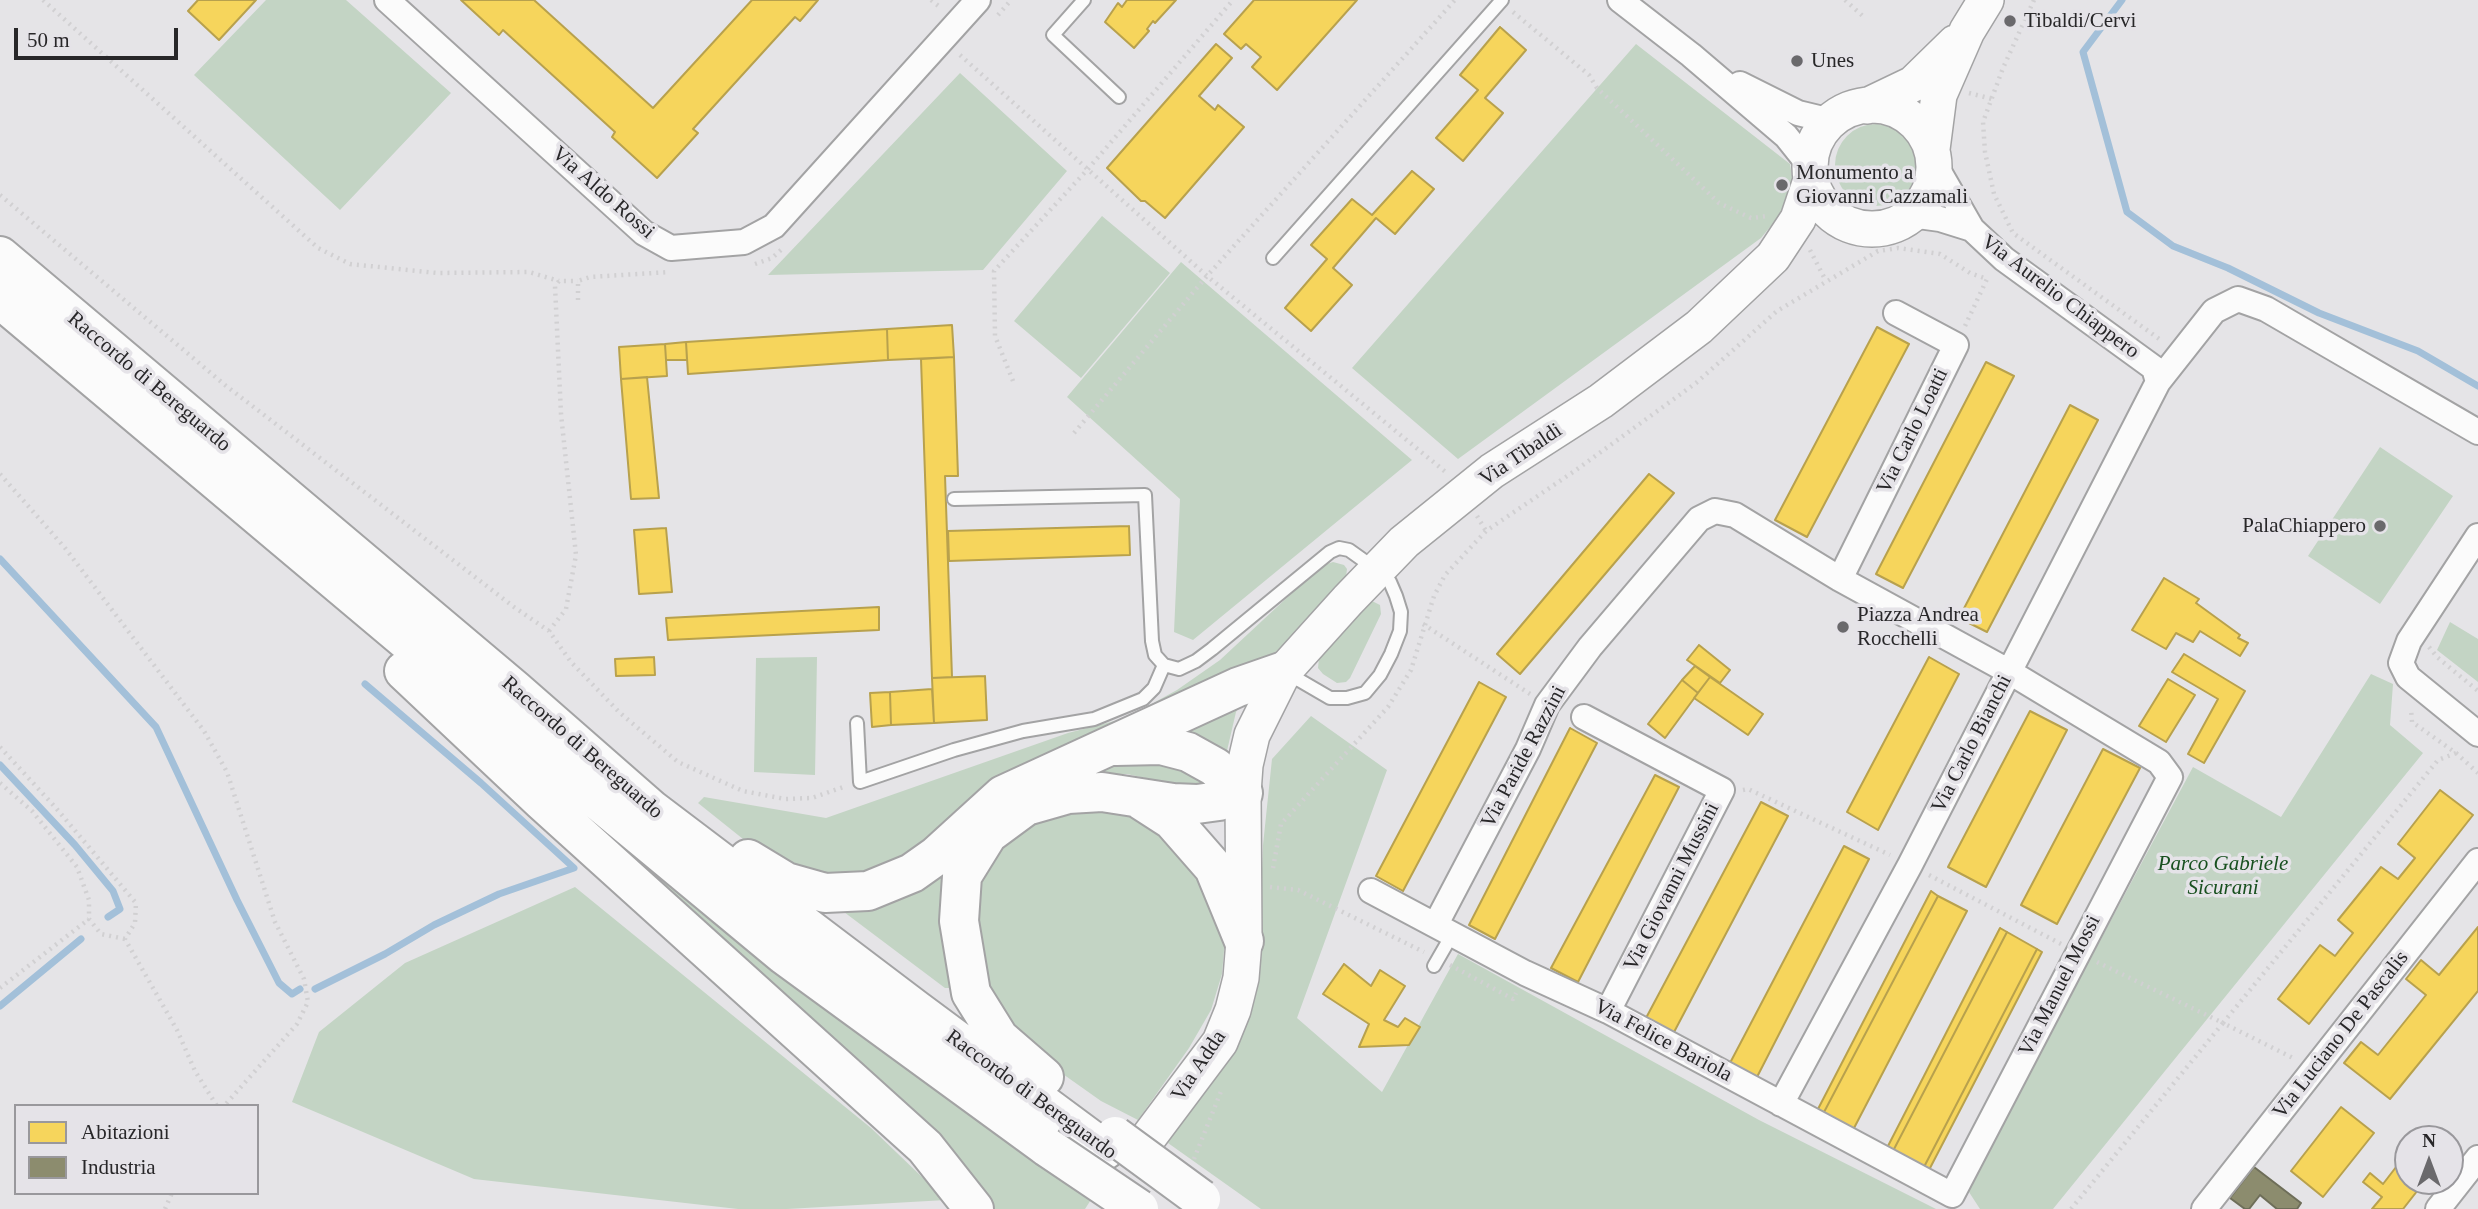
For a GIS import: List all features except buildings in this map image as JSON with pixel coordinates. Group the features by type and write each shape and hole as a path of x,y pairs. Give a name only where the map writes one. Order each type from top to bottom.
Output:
{"highway":[{"name":"Raccordo di Bereguardo","path":"0,256 700,848 1199,1197"},
{"name":"Raccordo di Bereguardo","path":"0,299 784,955 1046,1147 1115,1207"},
{"path":"188,458 374,642 532,791 925,1147 974,1209"},
{"path":"516,690 707,832 786,882 825,892 868,891 912,873 936,856 1003,795 1238,687 1284,671"},
{"path":"1103,747 1161,745 1188,752 1215,767 1242,793 1219,801 1197,804 1102,792 1068,794 1026,806 988,834 962,876 959,921 971,993 999,1038 1122,1143"},
{"path":"1136,797 1172,820 1214,868 1244,941"}],"street":[{"name":"Via Aldo Rossi","path":"387,0 645,233 671,248 744,243 774,226 978,0"},
{"path":"1620,0 1691,55 1786,135 1810,173 1821,202 1829,212 1839,220 1862,229 1888,227 1911,215 1927,197 1934,173 1939,95 1967,31 1986,0"},
{"path":"1867,106 1913,83 1967,31"},
{"path":"1691,55 1760,95 1798,113 1831,121"},
{"path":"1810,173 1816,141 1831,121 1848,110 1867,106 1888,107 1907,116 1922,130 1972,229"},
{"name":"Via Tibaldi","path":"1242,793 1252,735 1284,671 1377,569 1404,542 1492,471 1601,401 1699,327 1773,257 1798,219 1810,173"},
{"name":"Via Aurelio Chiappero","path":"1911,215 1940,219 1972,229 2004,259 2154,368 2158,382"},
{"name":"Via Tibaldi","path":"1773,257 1817,238 1862,229"},
{"name":"Via Carlo Bianchi","path":"1781,1104 1910,865 2158,382 2214,311 2238,299 2266,310 2478,432"},
{"name":"Via Carlo Loatti","path":"1840,579 1956,345 1896,313"},
{"name":"Via Paride Razzini","path":"1445,929 1547,705 1590,647 1699,519 1715,511 1735,515 1840,579"},
{"path":"2478,536 2409,641 2401,663 2408,677 2478,734"},
{"path":"1840,579 2008,671"},
{"name":"Via Manuel Mossi","path":"1952,1195 2170,777 2160,762 2008,671"},
{"name":"Via Giovanni Mussini","path":"1584,717 1722,790 1608,1011"},
{"name":"Via Adda","path":"1122,1143 1220,1042 1233,1010 1241,978 1244,941 1242,793"},
{"name":"Via Luciano De Pascalis","path":"2204,1209 2478,861"},
{"name":"Via Felice Bariola","path":"1371,891 1525,973 1608,1011 1952,1195"},
{"path":"2438,1209 2478,1158"}],"lane":[{"path":"1084,0 1052,35 1119,97"},
{"path":"1273,258 1502,1"},
{"path":"954,499 1146,495 1152,641 1155,655 1164,665 1179,669 1196,661 1330,552 1339,548 1349,550 1377,569 1390,582 1401,612 1399,631 1380,675 1365,693 1347,698 1330,698 1284,671"},
{"path":"857,723 860,782 954,750 1023,731 1094,719 1143,699 1154,688 1164,665"},
{"path":"1437,962 1445,929"}],"path":[{"path":"43,0 318,248 350,264 437,273 530,272 559,281 578,281"},
{"path":"1013,381 995,336 994,271 1088,169 1233,0"},
{"path":"1074,433 1207,276 1455,0"},
{"path":"1845,0 1865,18"},
{"path":"2034,0 2003,68 1983,122 1985,152 1993,194 2013,233 2163,342"},
{"path":"1502,1 1588,75 1597,88 1719,203 1751,218 1775,215"},
{"path":"960,55 1207,276 1452,478"},
{"path":"0,195 225,385 549,631 571,662 619,712 678,762 743,791 785,799 812,798 860,782"},
{"path":"1272,874 1281,824 1388,707 1411,670 1434,596 1445,575 1486,531 1685,391 1777,311 1878,251 1898,248 1940,254 1970,273 1987,279 1956,345"},
{"path":"549,631 566,610 576,555 561,414 555,286 559,281"},
{"path":"0,474 65,548 204,731 227,772 275,922 304,979 308,1002 298,1024 226,1104"},
{"path":"1401,612 1534,697"},
{"path":"2436,636 2428,646 2437,657 2478,691"},
{"path":"2408,677 2412,722 2456,753 2478,773"},
{"path":"0,747 56,808 136,903 135,923 125,939"},
{"path":"2071,1209 2438,760 2456,753"},
{"path":"0,783 32,811 77,867 89,900 89,919 101,934 125,939 177,1030 195,1071 216,1104"},
{"path":"1735,793 1748,789 1897,858"},
{"path":"1919,870 2060,943"},
{"path":"1270,897 1270,886 1298,890 1513,999 1525,973"},
{"path":"0,988 89,919"},
{"path":"2089,958 2314,1069"},
{"path":"1199,1197 1224,1084"}],"green space":[{"path":"266,0 346,0 451,93 340,210 194,75"},
{"path":"1636,44 1790,164 1795,197 1761,238 1458,459 1352,368"},
{"path":"960,73 1067,171 983,270 768,275"},
{"path":"1876,124 1892,128 1905,136 1913,149 1917,165 1913,181 1905,194 1892,202 1876,206 1860,202 1847,194 1839,181 1835,165 1839,149 1847,136 1860,128"},
{"path":"1102,216 1170,273 1081,378 1014,321"},
{"path":"1181,262 1412,460 1193,640 1174,632 1180,499 1067,397"},
{"name":"PalaChiappero","path":"2380,447 2453,496 2380,604 2308,556"},
{"path":"1333,562 1344,565 1347,569 1346,577 1290,640 1268,658 998,780 968,799 951,822 925,847 865,875 832,875 779,864 698,803 704,797 826,818 1068,733 1126,718 1177,690 1220,660 1321,566"},
{"path":"1372,601 1380,605 1381,614 1350,678 1346,682 1337,683 1318,668 1319,658"},
{"path":"2450,622 2478,639 2478,682 2437,650"},
{"path":"817,657 815,775 754,772 756,658"},
{"name":"Parco Gabriele Sicurani","path":"2371,674 2393,684 2390,725 2423,753 2053,1209 1980,1209 1967,1189 2193,767 2281,817"},
{"path":"1245,696 1236,712 1226,755 1166,728"},
{"path":"1311,716 1387,770 1297,1018 1382,1092 1458,954 1759,1120 1936,1209 1261,1209 1168,1143 1244,1022 1259,944 1263,845 1272,759"},
{"path":"1154,755 1217,782 1200,790 1127,774 1072,775"},
{"path":"1130,805 1201,863 1225,939 1222,974 1211,1010 1189,1048 1138,1120 1101,1101 1012,1038 982,990 976,880 1005,831 1033,813"},
{"path":"946,861 955,986 950,988 945,988 840,909"},
{"path":"647,863 1096,1192 1085,1209 994,1209 978,1185 640,871"},
{"path":"575,887 871,1128 946,1200 787,1209 738,1209 474,1179 292,1102 319,1032 405,963"}],"waterway":[{"path":"2122,0 2083,52 2127,212 2173,246 2228,268 2319,313 2418,351 2478,386"},
{"path":"0,559 156,727 279,983 292,994 300,989"},
{"path":"315,989 385,954 434,925 499,894 574,868 481,783 365,684"},
{"path":"0,765 75,845 113,891 120,909 108,917"},
{"path":"0,1006 81,939"}],"place":[{"name":"Tibaldi/Cervi","path":"2010,21"},
{"name":"Unes","path":"1797,61"},
{"name":"Monumento a Giovanni Cazzamali","path":"1782,185"},
{"name":"PalaChiappero","path":"2380,526"},
{"name":"Piazza Andrea Rocchelli","path":"1843,627"}]}
